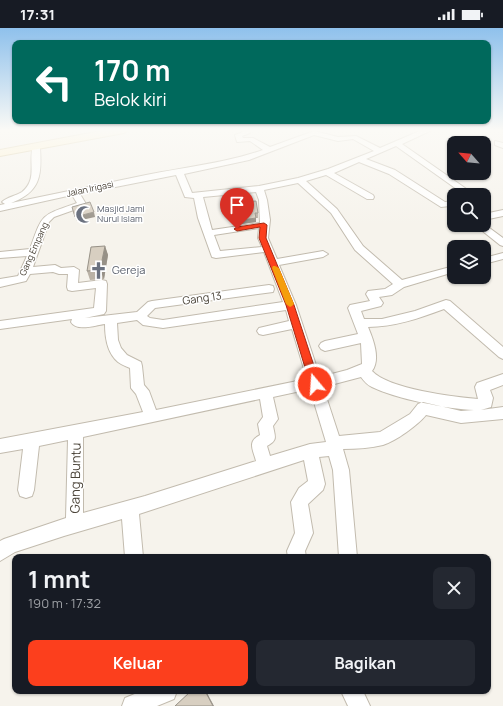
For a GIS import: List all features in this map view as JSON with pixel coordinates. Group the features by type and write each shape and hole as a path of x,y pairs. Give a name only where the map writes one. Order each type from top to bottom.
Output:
{"street":[{"path":"1,206 22,195 33,186 37,174 37,162"},
{"name":"Jalan Irigasi","path":"1,206 75,193 229,162"},
{"path":"180,172 188,195 198,196 259,189 300,180 327,172 353,162"},
{"path":"366,162 392,172 444,205 447,204"},
{"path":"423,162 459,188"},
{"path":"327,172 370,197"},
{"path":"300,180 334,211 359,248 400,284"},
{"path":"259,189 263,200 263,238 290,305 341,470 348,554"},
{"name":"Gang Empang","path":"0,283 22,279 34,252 45,221 51,215 82,204 75,193"},
{"path":"198,196 216,256 268,249"},
{"path":"491,216 503,213"},
{"path":"208,233 264,225"},
{"path":"489,232 503,243"},
{"path":"0,255 34,252"},
{"path":"273,263 322,254"},
{"path":"491,259 503,256"},
{"path":"0,325 100,311 102,284 72,287 74,270 59,271 55,268 25,271"},
{"path":"0,446 76,433 265,392 315,384 363,370 368,368 368,340 359,323 354,308 377,303 372,294 388,292 400,284 447,271"},
{"name":"Gang 13","path":"140,316 152,305 268,289"},
{"path":"359,323 382,323 418,315 446,304 503,354"},
{"path":"79,315 77,323 140,316 147,322 163,324 290,305"},
{"path":"111,319 111,340 113,345 123,358 136,366 138,388 142,391 152,417"},
{"path":"263,331 296,324"},
{"path":"325,346 366,337"},
{"path":"363,370 374,381 410,393 469,404 484,405 486,403 486,398 482,387 503,379"},
{"path":"265,392 271,420 265,424 268,438 259,442 265,465"},
{"path":"0,552 10,545 74,524 239,475 310,451 383,438 415,418 423,408 461,417 503,413"},
{"name":"Gang Buntu","path":"74,524 76,433"},
{"path":"26,490 32,440"},
{"path":"296,554 304,533 299,502 305,494 317,484 310,451"},
{"path":"130,508 134,554"},
{"path":"133,706 159,694"},
{"path":"353,694 359,706"}],"building":[{"path":"242,196 244,202 256,201 258,213 255,213 256,218 235,221 231,197"},
{"path":"90,202 94,212 75,217 72,207"},
{"path":"105,246 100,270 87,271 91,247"},
{"path":"188,694 207,694 213,706 175,706"}],"slow traffic":[{"path":"275,268 290,304"}],"place":[{"name":"Masjid Jami Nurul Islam","path":"84,214"},
{"name":"Gereja","path":"99,270"}],"route":[{"path":"237,229 264,225 263,238 290,305 315,384"}]}
